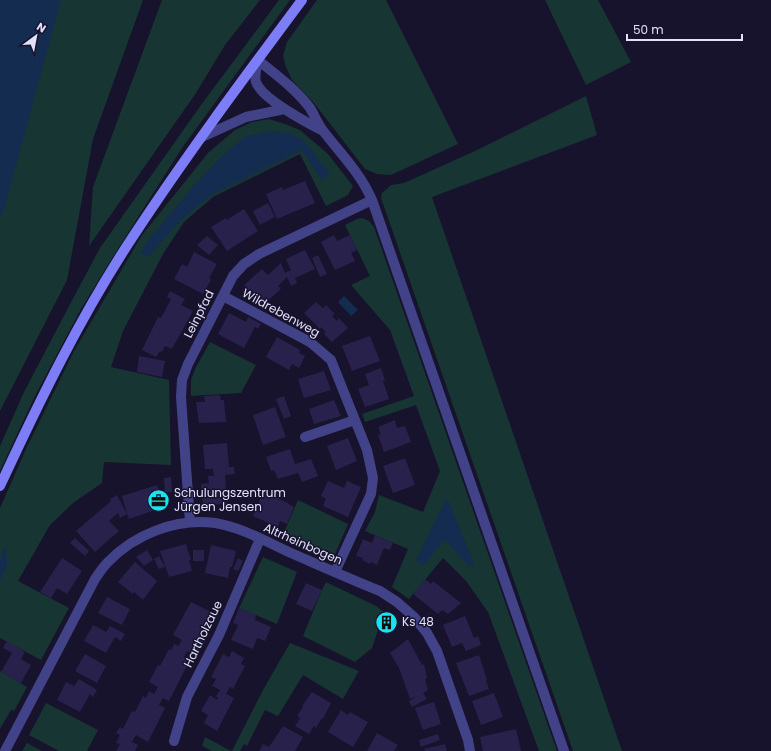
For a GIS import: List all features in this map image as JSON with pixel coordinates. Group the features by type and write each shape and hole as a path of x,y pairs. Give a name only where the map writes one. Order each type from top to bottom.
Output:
{"street":[{"path":"0,486 26,429 71,341 131,239 202,137 302,0"},
{"path":"258,60 256,81 262,91 301,120 323,131"},
{"path":"258,60 291,86 310,108 323,131 341,151 366,187 372,200 564,751"},
{"path":"202,137 246,117 285,109"},
{"name":"Leinpfad","path":"190,522 181,397 182,380 188,364 236,272 244,264 259,254 372,200"},
{"name":"Wildrebenweg","path":"223,296 310,342 331,360 367,450 373,478 371,494 335,572"},
{"path":"305,437 355,420"},
{"name":"Altrheinbogen","path":"4,751 95,579 107,563 116,554 139,538 164,527 190,522 216,523 241,531 380,591 397,602 414,617 427,633 437,651 468,740 470,751"},
{"name":"Hartholzaue","path":"174,741 186,697 219,635 260,539"}],"green space":[{"path":"0,0 143,0 93,139 67,280 0,411"},
{"path":"162,0 260,0 225,45 196,93 89,246 93,187"},
{"path":"279,0 290,0 182,148 81,309 34,398 0,471 0,446 24,392 100,248 201,105"},
{"path":"317,0 386,0 458,144 391,175 377,174 365,169 314,103 292,80 286,67 283,56 287,42"},
{"path":"545,0 598,0 631,62 586,85"},
{"path":"586,96 597,135 432,197 622,751 573,751 381,198 382,193 391,185 404,183 475,151"},
{"path":"269,119 300,130 328,154 353,186 348,195 326,206 300,154 213,197 184,222 163,254 123,331 111,367 169,380 171,465 104,462 102,483 73,503 50,525 18,581 69,608 41,660 0,638 0,508 26,449 74,351 142,235 208,153 235,130 252,122"},
{"path":"362,218 369,221 374,227 557,751 539,751 488,612 466,581 443,558 409,599 392,587 408,549 365,531 375,512 379,495 423,512 440,471 416,405 365,422 362,414 414,396 390,330 351,285 370,276 345,225"},
{"path":"210,342 256,365 241,393 191,396 191,380 196,367"},
{"path":"298,500 348,524 333,559 282,537"},
{"path":"263,557 297,572 277,624 239,608"},
{"path":"326,582 376,606 384,612 372,648 355,662 303,636"},
{"path":"290,643 359,671 343,699 303,675 278,716 265,710 247,746 244,744 240,751 232,751 263,690"},
{"path":"0,671 27,687 14,711 11,710 0,729"},
{"path":"46,703 98,730 87,751 59,751 29,735"},
{"path":"205,737 231,751 212,751 202,746"},
{"path":"27,743 42,751 22,751"}],"water":[{"path":"0,0 61,0 4,209 0,217"},
{"path":"272,131 291,134 304,141 330,174 322,180 302,150 211,195 180,221 148,257 141,253 148,241 191,189 220,158 246,136"},
{"path":"344,296 358,310 351,316 338,302"},
{"path":"447,498 474,563 469,566 445,540 423,565 416,560"},
{"path":"6,546 7,566 0,580 0,559"}],"building":[{"path":"305,181 315,203 277,219 266,194 282,187 283,190"},
{"path":"268,203 275,217 260,225 253,211"},
{"path":"244,209 258,231 227,251 211,227 226,218 227,220"},
{"path":"334,235 337,241 350,235 357,250 351,253 355,261 335,270 321,242"},
{"path":"207,236 218,245 209,255 197,245"},
{"path":"305,250 315,269 295,278 297,283 291,286 287,277 278,286 281,289 263,305 244,285 262,269 268,275 281,263 285,273 291,270 286,259"},
{"path":"194,252 217,264 209,278 211,280 203,294 174,279 182,264 187,267"},
{"path":"318,255 327,274 320,277 312,258"},
{"path":"170,291 185,299 181,305 193,311 172,349 165,346 162,352 160,351 156,357 142,350 158,317 161,318 171,299 167,297"},
{"path":"316,302 323,308 326,305 335,314 332,316 337,321 339,318 348,328 332,342 324,334 326,332 321,327 320,329 304,313"},
{"path":"229,313 246,322 248,317 261,324 258,329 255,327 244,348 218,334"},
{"path":"370,336 380,361 352,371 342,346"},
{"path":"277,337 300,350 299,353 305,356 299,368 292,364 289,370 266,357"},
{"path":"139,356 165,361 162,377 137,372"},
{"path":"381,368 385,380 383,381 389,399 365,407 358,389 369,385 365,374"},
{"path":"324,371 331,390 304,398 298,379"},
{"path":"220,395 221,400 224,400 226,422 199,423 196,402 205,402 204,396"},
{"path":"284,396 291,416 284,419 276,399"},
{"path":"334,400 341,416 314,424 309,409"},
{"path":"275,407 286,437 263,445 253,415"},
{"path":"395,420 397,428 405,426 411,442 384,452 378,435 381,434 378,427"},
{"path":"348,438 357,461 336,470 327,446"},
{"path":"227,443 229,467 234,467 235,474 225,475 227,504 203,505 201,484 209,483 208,476 214,476 213,469 205,469 203,445"},
{"path":"290,449 295,464 311,459 318,476 302,482 298,473 278,479 274,470 271,471 266,457"},
{"path":"405,458 415,485 393,493 383,466"},
{"path":"171,477 172,492 165,492 164,478"},
{"path":"328,481 344,488 347,481 361,487 348,517 323,506 326,499 321,496"},
{"path":"157,485 164,507 129,519 122,496"},
{"path":"263,492 294,507 287,524 280,521 278,527 253,516"},
{"path":"117,495 127,514 120,518 118,513 109,521 119,531 95,552 76,531 111,501 110,499"},
{"path":"375,535 393,543 390,550 384,548 377,565 371,562 370,564 362,560 363,558 356,556 363,539 372,543"},
{"path":"75,538 89,551 85,556 70,543"},
{"path":"186,544 191,560 189,560 192,571 169,577 160,551"},
{"path":"211,545 236,551 232,567 230,567 228,578 205,573"},
{"path":"147,550 153,560 144,566 136,557"},
{"path":"193,550 204,550 204,561 193,561"},
{"path":"159,556 165,567 159,569 154,559"},
{"path":"62,558 82,571 67,594 57,588 51,598 40,592"},
{"path":"238,558 243,561 238,571 233,569"},
{"path":"135,562 157,581 143,600 134,592 133,594 118,582"},
{"path":"425,579 431,584 433,581 461,603 448,614 442,610 438,614 413,594"},
{"path":"306,583 322,590 312,611 296,604"},
{"path":"107,597 130,609 122,625 98,613"},
{"path":"191,602 213,613 199,639 205,642 197,656 187,651 184,657 190,660 169,701 163,698 159,705 165,708 148,742 136,735 132,742 138,745 135,751 116,751 120,744 116,743 120,735 116,733 120,727 123,729 132,711 135,712 143,696 146,698 149,691 154,694 158,687 149,682 169,649 171,650 174,644 178,646 182,640 173,635"},
{"path":"239,608 256,615 255,620 271,627 265,641 257,638 253,649 231,640 238,625 233,623"},
{"path":"465,616 474,638 478,636 481,645 466,651 462,643 452,647 443,625"},
{"name":"Ks 48","path":"385,618 391,621 389,626 382,623"},
{"path":"93,625 106,632 110,626 125,634 121,641 115,637 106,653 84,641"},
{"path":"408,639 422,665 424,664 427,678 425,679 428,690 423,693 427,699 412,707 409,701 417,696 410,699 399,668 390,653"},
{"path":"7,641 25,652 21,659 31,665 21,683 1,672 12,653 3,648"},
{"path":"232,651 244,658 241,664 245,666 233,689 230,687 226,694 234,698 217,731 204,723 208,715 201,711 210,695 217,700 218,698 216,696 220,690 212,686 216,679 211,677 223,654 229,657"},
{"path":"85,654 106,666 97,683 75,671"},
{"path":"479,655 489,689 469,696 456,663"},
{"path":"79,679 97,690 93,697 90,694 80,712 57,700 66,682 74,686"},
{"path":"312,692 331,703 323,719 322,718 316,728 314,726 309,734 295,726 300,718 297,716 303,707 302,706"},
{"path":"494,693 503,717 481,725 472,701"},
{"path":"434,702 441,724 423,730 415,708"},
{"path":"341,710 348,715 350,712 368,722 353,747 328,732"},
{"path":"283,726 303,737 295,751 259,751 263,744 269,747"},
{"path":"516,729 521,751 483,751 480,737"},
{"path":"377,733 398,745 394,751 367,751"},
{"path":"438,734 440,740 421,747 419,740"},
{"path":"445,744 447,751 425,751 424,749"}],"place":[{"name":"Schulungszentrum Jürgen Jensen","path":"158,500"},
{"name":"Ks 48","path":"387,622"}]}
